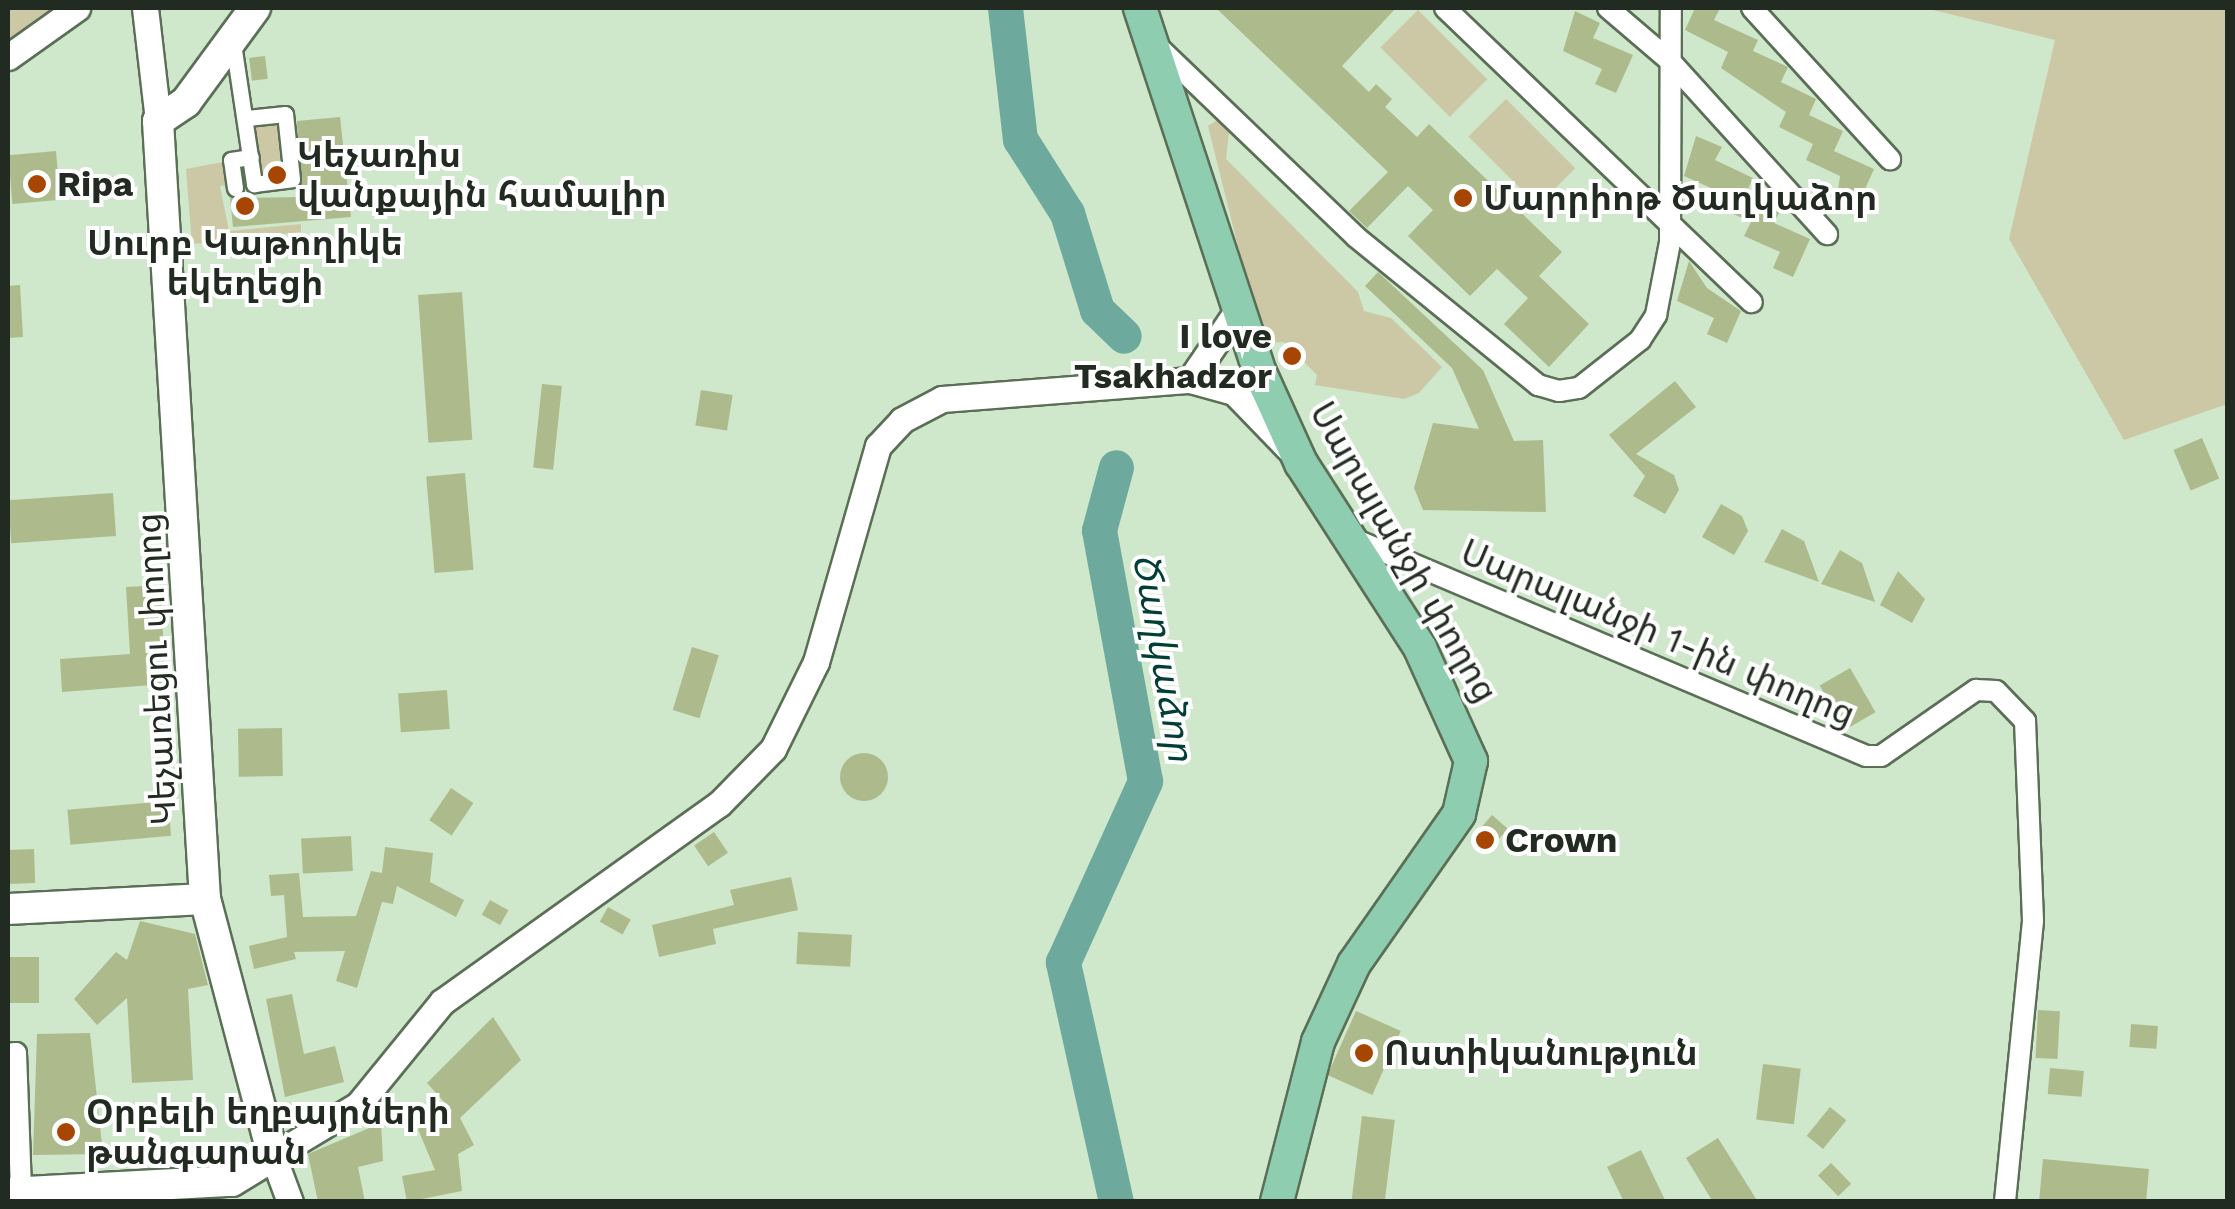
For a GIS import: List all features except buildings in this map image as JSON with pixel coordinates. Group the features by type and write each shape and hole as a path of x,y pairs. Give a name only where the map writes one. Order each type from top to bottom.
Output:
{"main road":[{"path":"158,121 186,102 255,8"},
{"name":"Սարալանջի փողոց","path":"1140,8 1158,47 1237,311 1261,375 1302,462 1356,540 1457,720 1470,787 1332,1011 1276,1202"},
{"name":"Կեչառեցու փողոց","path":"158,121 205,899 273,1156"},
{"path":"8,909 205,899"},
{"path":"14,1193 232,1181 273,1156"}],"street":[{"path":"8,57 77,8"},
{"path":"145,8 158,121"},
{"path":"1445,8 1752,302"},
{"path":"1608,8 1670,61 1826,234"},
{"path":"1158,47 1356,237 1538,385 1579,388 1640,340 1666,280 1672,8"},
{"path":"1752,8 1890,159"},
{"path":"233,42 254,184 292,179 285,114 247,118"},
{"path":"235,188 231,160 251,157"},
{"path":"1190,380 1237,311"},
{"path":"273,1156 358,1105 442,1002 719,804 774,749 816,662 878,446 902,420 942,399 1190,380 1234,392 1302,462"},
{"name":"Սարալանջի 1-ին փողոց","path":"1356,540 1866,756 1880,756 1976,690 1996,691 2025,721 2033,921 2006,1202"},
{"path":"8,1054 16,1053 14,1193"},
{"name":"Կեչառեցու փողոց","path":"273,1156 290,1202"}],"shaded area":[{"path":"8,8 60,8 8,40"},
{"path":"1925,8 2227,8 2227,404 2124,440 2009,239 2055,40"},
{"path":"1418,10 1487,79 1450,117 1381,47"},
{"path":"1506,99 1575,168 1538,206 1469,136"},
{"path":"281,119 287,176 258,179 252,122"},
{"path":"1219,119 1229,132 1226,159 1358,292 1364,311 1391,318 1442,367 1419,393 1404,399 1315,385 1317,375 1284,342 1262,343 1208,126"},
{"path":"228,161 231,185 220,186 229,231 301,224 301,232 192,244 186,169"}],"waterway":[{"name":"Ծաղկաձոր","path":"1005,8 1020,139 1067,213 1097,310 1124,336"},
{"name":"Ծաղկաձոր","path":"1116,467 1099,530 1145,781 1063,962 1116,1202"}],"place":[{"name":"Կեչառիս վանքային համալիր","path":"277,175"},
{"name":"Ripa","path":"37,184"},
{"name":"Մարրիոթ Ծաղկաձոր","path":"1463,198"},
{"name":"Սուրբ Կաթողիկե եկեղեցի","path":"245,206"},
{"name":"I love Tsakhadzor","path":"1292,356"},
{"name":"Crown","path":"1485,840"},
{"name":"Ոստիկանություն","path":"1364,1053"},
{"name":"Օրբելի եղբայրների թանգարան","path":"66,1132"}]}
